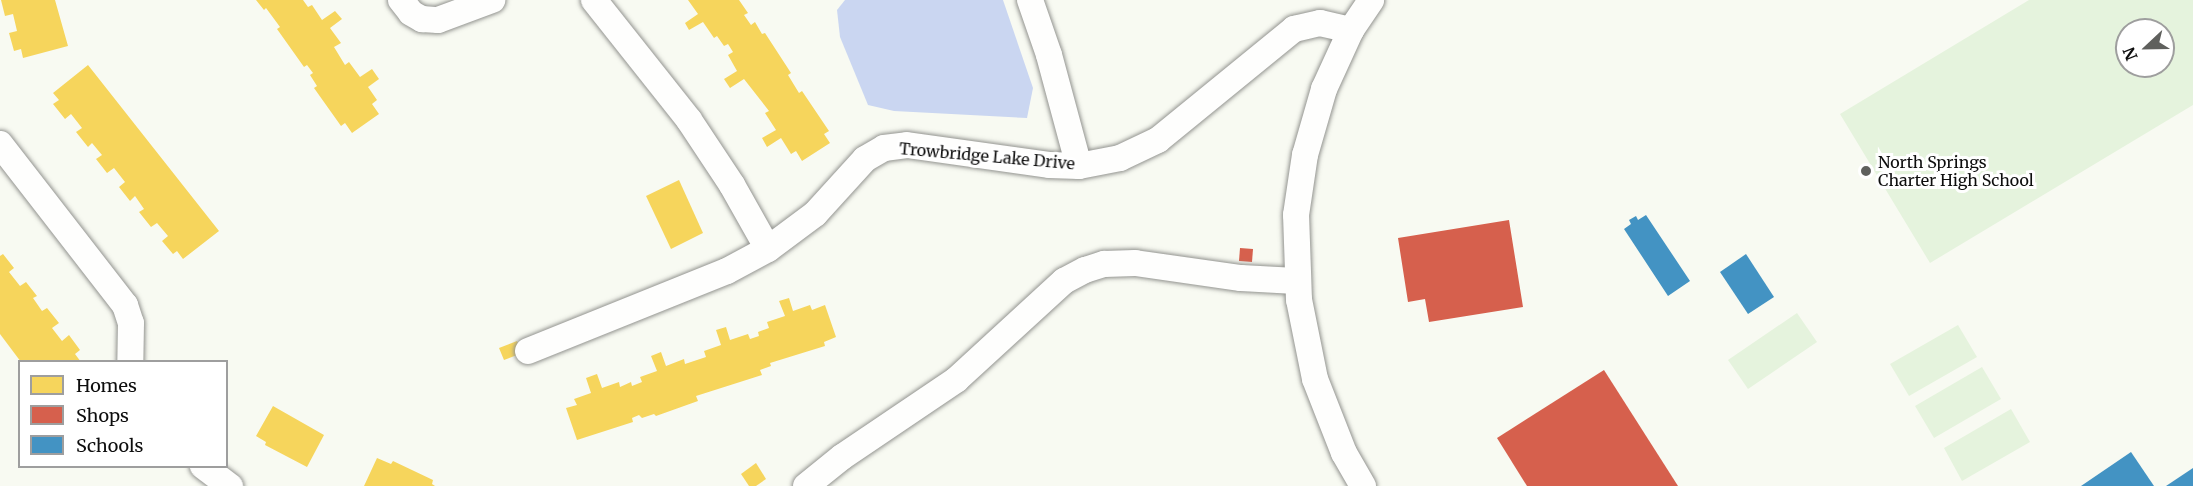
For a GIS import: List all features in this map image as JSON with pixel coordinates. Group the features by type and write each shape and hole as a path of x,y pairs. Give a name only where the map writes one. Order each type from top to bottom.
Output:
{"street":[{"path":"401,0 411,13 422,19 438,20 492,0"},
{"path":"594,0 689,120 732,185 768,249"},
{"path":"1030,0 1049,55 1079,166"},
{"path":"1363,486 1344,453 1315,379 1296,281 1296,215 1305,154 1324,89 1351,30 1371,0"},
{"name":"Trowbridge Lake Drive","path":"528,351 727,271 768,249 815,214 865,159 885,148 907,145 1049,165 1079,166 1120,158 1158,140 1294,29 1320,23 1351,30"},
{"path":"0,144 125,305 131,323 130,360"},
{"path":"806,486 842,457 956,380 1064,281 1085,270 1104,264 1135,263 1242,278 1296,281"},
{"path":"206,468 231,486"}],"green space":[{"path":"2029,0 2193,0 2193,105 1930,263 1840,114"},
{"path":"1797,313 1817,342 1748,389 1728,360"},
{"path":"1958,325 1977,357 1909,396 1890,364"},
{"path":"1982,367 2001,399 1934,438 1915,406"},
{"path":"2011,409 2030,442 1962,481 1944,448"}],"water":[{"path":"845,0 1003,0 1033,88 1027,118 894,111 868,105 840,37 837,10"}],"building: Homes":[{"path":"1,0 55,0 68,46 23,58 21,49 14,51 9,33 17,31 13,14 5,16"},
{"path":"256,0 303,0 308,7 312,5 322,20 335,11 342,19 330,28 341,43 334,47 345,65 349,62 360,77 372,69 379,79 368,87 377,100 372,104 379,114 352,133 345,123 341,126 314,88 317,86 310,75 313,73 307,65 304,67 277,29 280,27 266,8 264,10"},
{"path":"688,0 739,0 748,13 744,15 751,25 755,22 762,34 765,33 791,73 788,75 799,93 802,91 829,131 824,134 830,143 802,161 796,151 791,154 781,138 767,147 762,138 776,130 765,113 769,111 744,79 730,88 724,79 737,71 728,55 733,52 728,44 724,46 717,36 714,38 703,22 689,30 685,23 698,14"},
{"path":"88,65 219,231 183,259 177,251 173,254 162,241 168,236 157,223 151,227 139,212 144,209 135,196 130,201 119,187 125,182 114,168 107,173 96,159 102,155 92,143 88,147 76,132 82,128 71,114 65,119 53,104 59,100 53,93"},
{"path":"679,180 703,233 671,249 646,196"},
{"path":"3,254 14,268 9,272 20,286 26,282 37,296 33,298 42,311 47,308 59,323 52,328 62,341 69,335 80,350 75,354 80,360 20,360 0,334 0,256"},
{"path":"789,298 793,311 810,305 812,310 825,305 836,337 824,342 825,346 770,363 771,366 760,370 762,375 696,396 698,401 656,416 654,414 642,418 639,415 632,418 633,422 577,440 566,408 577,405 574,399 591,393 586,378 597,374 602,388 619,382 620,387 631,382 632,386 642,382 640,377 657,371 651,356 661,352 666,366 684,359 685,364 706,357 704,351 721,345 716,330 726,327 730,340 748,334 750,339 759,336 758,332 769,328 767,322 785,316 779,301"},
{"path":"517,341 522,353 504,360 499,348"},
{"path":"273,406 324,435 307,467 265,445 266,442 256,436"},
{"path":"377,458 391,464 393,461 433,480 432,484 435,486 364,486"},
{"path":"756,463 766,479 756,486 749,486 741,474"}],"building: Shops":[{"path":"1509,220 1523,307 1429,322 1425,299 1408,302 1398,238"},
{"path":"1240,248 1253,249 1252,262 1239,261"},
{"path":"1604,370 1678,486 1527,486 1497,438"}],"building: Schools":[{"path":"1646,215 1690,281 1668,296 1624,229 1631,224 1629,220 1636,216 1638,220"},
{"path":"1746,254 1774,297 1748,314 1720,272"},
{"path":"2131,452 2154,486 2081,486"},
{"path":"2193,468 2193,486 2166,486"}],"place":[{"name":"North Springs Charter High School","path":"1866,171"}]}
